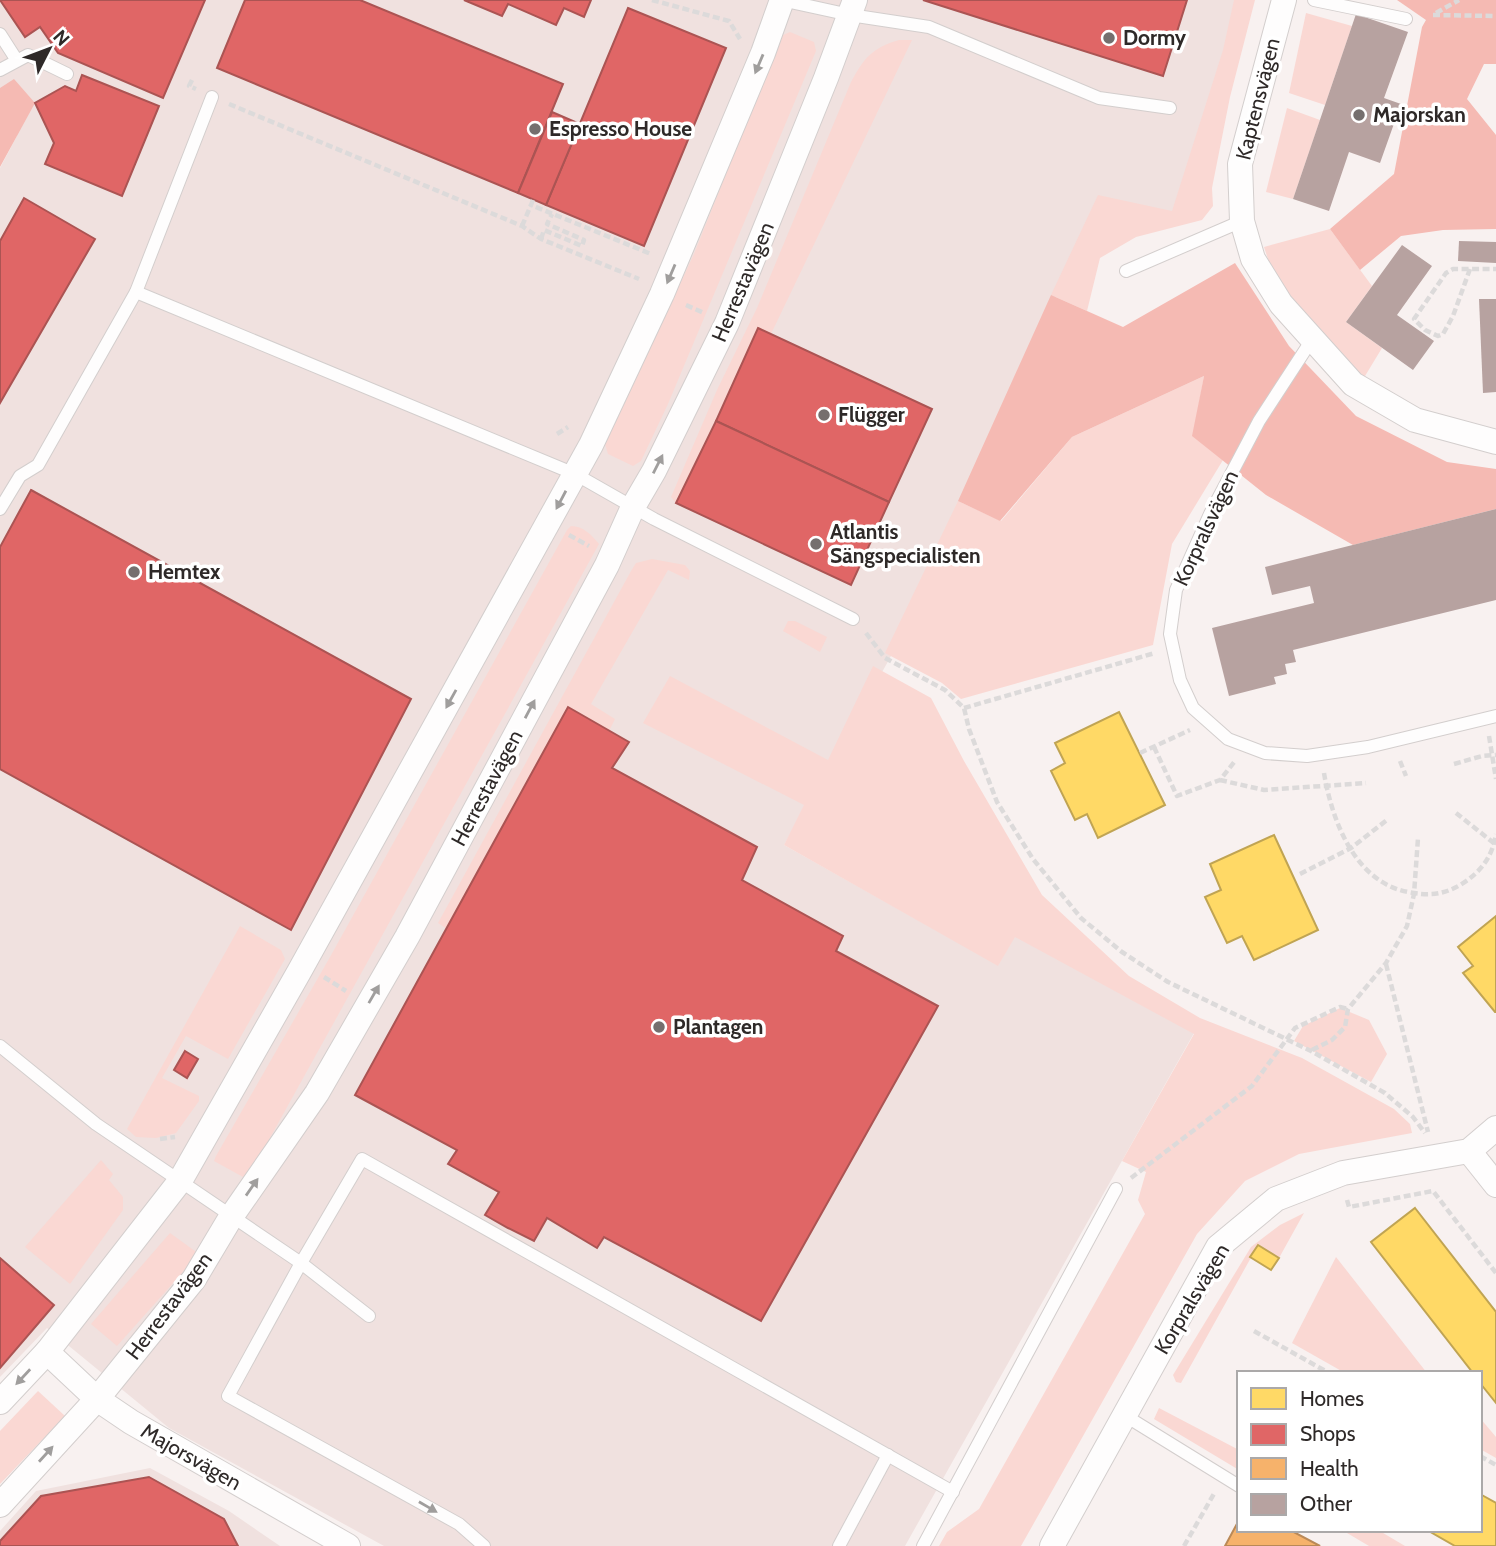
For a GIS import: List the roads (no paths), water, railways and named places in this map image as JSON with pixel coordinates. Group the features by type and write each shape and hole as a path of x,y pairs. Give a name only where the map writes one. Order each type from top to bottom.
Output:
{"street":[{"path":"0,1402 47,1352 180,1181 306,960 591,445 662,294 763,53 782,0"},
{"name":"Kaptensvägen","path":"1284,0 1240,164 1242,221 1253,259 1281,304 1353,384 1415,420 1496,442"},
{"name":"Herrestavägen","path":"0,1505 97,1399 194,1279 231,1217 317,1093 407,937 607,565 727,323 852,8"},
{"path":"1496,1128 1469,1152 1496,1185"},
{"name":"Korpralsvägen","path":"1052,1546 1218,1247 1276,1199 1343,1172 1469,1152"},
{"name":"Majorsvägen","path":"47,1352 97,1399 168,1446 348,1546"}],"lane":[{"path":"782,0 852,8 929,27 1099,98 1170,108"},
{"path":"1314,0 1406,19"},
{"path":"0,34 16,59"},
{"path":"0,70 16,59 28,55 67,74"},
{"path":"0,509 20,476 38,466 136,292 212,97"},
{"path":"1126,271 1242,221"},
{"path":"136,292 575,474 633,508 853,619"},
{"name":"Korpralsvägen","path":"1313,338 1259,421 1210,513 1176,590 1170,634 1172,648 1180,680 1193,708 1228,739 1265,753 1307,756 1368,747 1491,717"},
{"path":"0,1046 96,1124 301,1263 369,1316"},
{"path":"484,1546 458,1524 228,1396 362,1159 953,1492"},
{"path":"923,1546 1116,1189"},
{"path":"1124,1415 1237,1485"},
{"path":"839,1546 888,1455"}],"place":[{"name":"Dormy","path":"1109,38"},
{"name":"Majorskan","path":"1359,115"},
{"name":"Espresso House","path":"535,129"},
{"name":"Flügger","path":"824,415"},
{"name":"Atlantis Sängspecialisten","path":"816,544"},
{"name":"Hemtex","path":"134,572"},
{"name":"Plantagen","path":"659,1027"}]}
